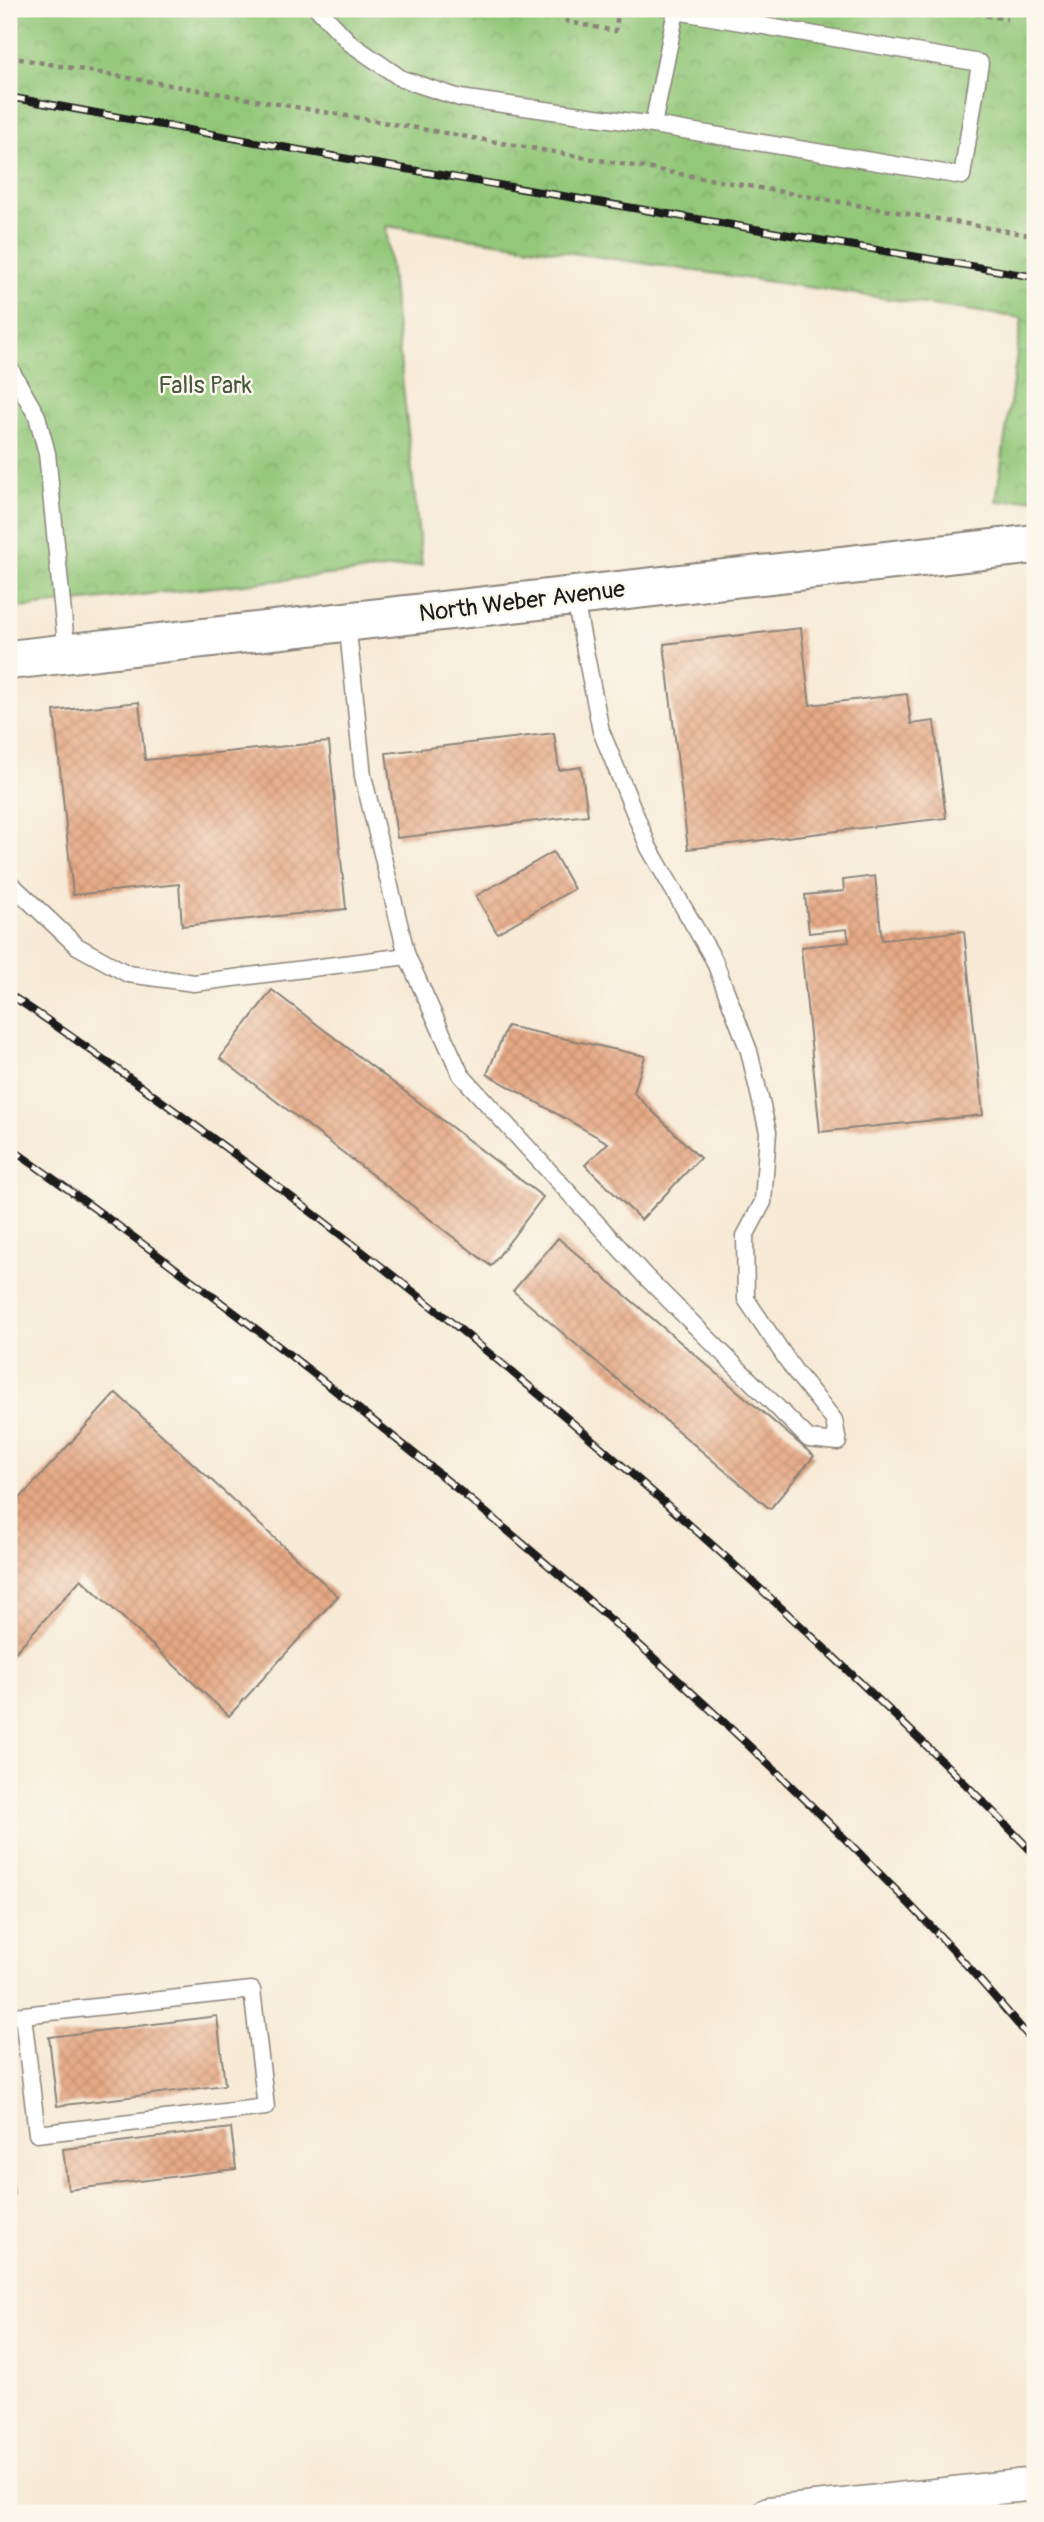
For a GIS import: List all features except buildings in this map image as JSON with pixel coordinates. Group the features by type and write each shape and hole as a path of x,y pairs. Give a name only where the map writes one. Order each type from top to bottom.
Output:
{"street":[{"name":"North Weber Avenue","path":"9,660 1035,544"},
{"path":"769,2513 1035,2484"}],"lane":[{"path":"318,9 350,43 402,79 460,98 653,125 962,176 980,63 676,11 653,125"},
{"path":"9,367 37,416 47,453 67,654"},
{"path":"347,621 363,776 407,956 461,1075 646,1277 809,1439 838,1441 834,1420 794,1370 746,1299 745,1236 763,1202 768,1132 749,1051 714,960 649,848 601,731 574,595"},
{"path":"9,882 77,946 128,974 194,983 407,956"},
{"path":"252,1990 265,2107 37,2134 16,2015 252,1990"}],"path":[{"path":"548,9 569,22 615,31 619,9"},
{"path":"946,9 1007,19"},
{"path":"9,57 1035,236"}],"green space":[{"name":"Falls Park","path":"9,9 1035,9 1035,498 996,502 1022,318 386,226 422,565 9,609"}],"railway":[{"path":"9,97 365,162 1035,277"},
{"path":"9,994 98,1055 318,1217 531,1388 669,1506 804,1629 1035,1855"},
{"path":"9,1147 255,1328 375,1422 494,1519 609,1619 723,1721 833,1827 940,1936 1035,2044"}]}
